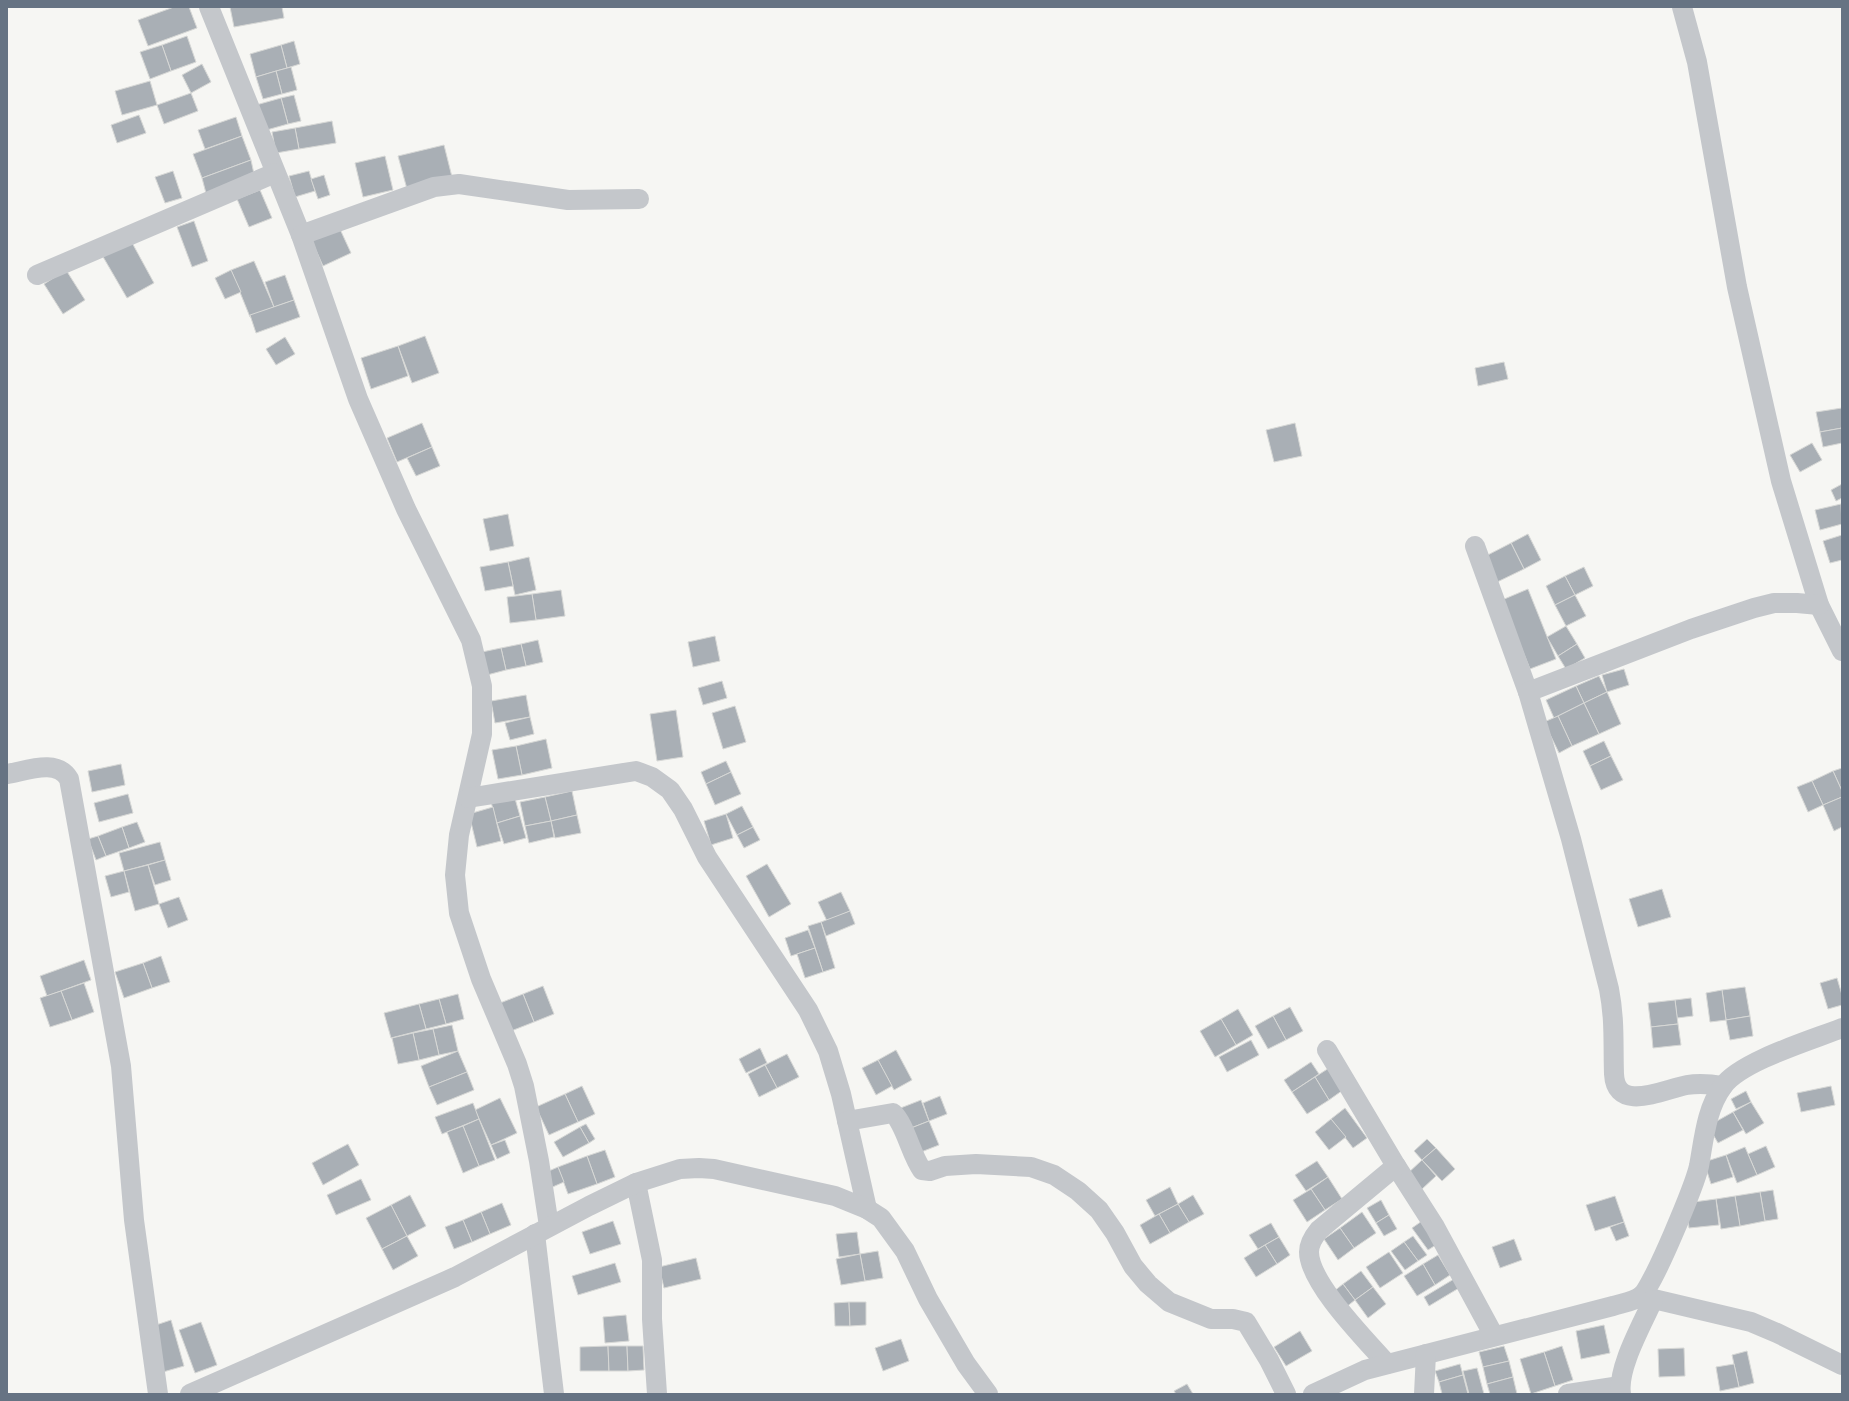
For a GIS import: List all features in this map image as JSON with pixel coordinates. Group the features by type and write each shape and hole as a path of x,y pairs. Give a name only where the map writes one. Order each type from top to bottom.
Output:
{"street":[{"path":"210,7 301,235 358,398 406,509 471,640 482,686 482,734 468,798 458,834 455,875 458,913 481,979 517,1064 524,1086 539,1161 542,1230 554,1394"},
{"path":"1682,7 1697,62 1718,185 1746,326 1782,481 1819,605 1842,652"},
{"path":"37,275 275,173"},
{"path":"301,235 434,187 459,184 568,200 639,199"},
{"path":"1475,546 1528,692 1571,839 1614,1012 1614,1076 1618,1088 1623,1094 1632,1097 1643,1096 1687,1085 1704,1083 1723,1086"},
{"path":"1528,692 1691,630 1754,608 1774,603 1819,605"},
{"path":"7,774 50,767 60,769 65,772 69,779 121,1066 134,1220 158,1394"},
{"path":"468,798 636,771 652,777 670,790 683,809 707,857 808,1010 828,1051 841,1094 867,1209"},
{"path":"1568,1394 1620,1390 1622,1371 1652,1280 1682,1211 1698,1168 1705,1129 1714,1103 1723,1086 1733,1076 1750,1066 1842,1028"},
{"path":"1327,1050 1396,1166 1435,1227 1494,1336"},
{"path":"847,1121 893,1113 899,1122 916,1161 922,1170 930,1171 945,1166 976,1164 1031,1167 1054,1175 1078,1191 1099,1210 1115,1233 1133,1266 1148,1284 1169,1302 1211,1319 1246,1322 1262,1348 1286,1394"},
{"path":"1387,1364 1336,1304 1316,1277 1310,1260 1309,1250 1312,1240 1319,1230 1396,1166"},
{"path":"190,1394 455,1277 542,1230 636,1183 680,1169 699,1168 714,1169 835,1196 867,1209 881,1218 896,1236 905,1251 928,1299 966,1364 988,1394"},
{"path":"636,1183 652,1260 652,1319 657,1394"},
{"path":"1313,1394 1352,1375 1387,1364 1647,1298 1751,1322 1842,1365"},
{"path":"1424,1394 1426,1354"}],"building":[{"path":"174,7 189,7 197,28 148,46 138,20"},
{"path":"230,7 282,7 284,18 234,27"},
{"path":"187,36 196,62 171,71 162,45"},
{"path":"294,41 300,64 287,68 281,45"},
{"path":"162,45 171,71 150,79 140,52"},
{"path":"281,45 287,68 256,77 250,54"},
{"path":"202,64 211,82 191,93 182,75"},
{"path":"291,67 297,90 282,94 276,71"},
{"path":"276,71 282,94 263,99 256,77"},
{"path":"150,81 157,105 122,115 115,91"},
{"path":"191,93 198,111 164,124 157,105"},
{"path":"294,95 301,121 288,124 281,98"},
{"path":"281,98 288,124 263,131 256,105"},
{"path":"139,115 146,133 117,143 111,125"},
{"path":"236,117 242,136 205,149 198,130"},
{"path":"332,121 336,143 299,149 295,128"},
{"path":"295,128 299,149 276,153 272,132"},
{"path":"242,136 251,160 202,178 193,154"},
{"path":"444,145 452,177 407,189 398,156"},
{"path":"385,156 393,190 363,197 355,163"},
{"path":"251,160 254,174 207,197 202,178"},
{"path":"173,171 182,198 165,203 155,177"},
{"path":"309,171 315,191 295,197 289,176"},
{"path":"324,175 330,195 318,199 311,179"},
{"path":"260,190 272,218 249,227 237,199"},
{"path":"194,221 208,261 192,267 177,227"},
{"path":"339,227 351,253 323,266 311,239"},
{"path":"130,239 154,283 127,298 102,255"},
{"path":"254,261 274,307 250,317 231,270"},
{"path":"66,270 85,300 63,314 44,284"},
{"path":"231,270 241,292 225,299 215,278"},
{"path":"285,275 294,300 274,307 265,282"},
{"path":"294,300 300,317 256,333 250,315"},
{"path":"425,336 439,373 412,383 398,346"},
{"path":"285,337 295,354 276,365 266,349"},
{"path":"398,346 408,376 371,389 361,358"},
{"path":"1504,362 1508,379 1478,386 1475,368"},
{"path":"1842,408 1842,428 1820,432 1816,412"},
{"path":"422,423 432,447 397,462 387,438"},
{"path":"1295,423 1302,456 1274,462 1266,430"},
{"path":"1842,428 1842,443 1823,447 1820,432"},
{"path":"1812,443 1822,460 1800,472 1790,455"},
{"path":"432,447 440,466 416,476 407,458"},
{"path":"1842,484 1842,498 1836,501 1831,490"},
{"path":"1841,504 1842,524 1820,530 1815,510"},
{"path":"508,514 514,546 490,551 483,519"},
{"path":"1528,534 1541,560 1524,569 1511,543"},
{"path":"1842,535 1842,560 1830,563 1823,541"},
{"path":"1511,543 1524,569 1493,584 1480,559"},
{"path":"529,557 536,590 515,595 508,562"},
{"path":"508,562 513,586 485,591 480,567"},
{"path":"1584,567 1593,586 1575,595 1565,576"},
{"path":"1565,576 1575,595 1555,605 1546,586"},
{"path":"1528,589 1556,659 1530,669 1502,600"},
{"path":"561,590 565,616 536,620 532,594"},
{"path":"532,594 536,620 510,623 507,597"},
{"path":"1575,595 1586,616 1566,626 1555,605"},
{"path":"1566,626 1577,644 1558,656 1547,637"},
{"path":"715,636 720,661 693,667 688,642"},
{"path":"538,640 543,662 526,666 521,644"},
{"path":"521,644 526,666 506,670 501,648"},
{"path":"1577,644 1585,658 1566,669 1558,656"},
{"path":"501,648 506,670 487,675 482,652"},
{"path":"1624,669 1629,685 1607,692 1602,675"},
{"path":"1599,676 1607,692 1584,703 1576,686"},
{"path":"722,681 727,698 703,705 698,688"},
{"path":"1576,686 1584,703 1554,718 1546,700"},
{"path":"1607,692 1621,724 1599,734 1584,703"},
{"path":"526,695 530,717 495,723 491,701"},
{"path":"1584,703 1599,734 1572,746 1558,716"},
{"path":"735,706 746,742 723,749 712,713"},
{"path":"676,710 683,757 657,761 650,714"},
{"path":"1558,716 1572,746 1559,753 1544,722"},
{"path":"530,717 534,734 510,740 505,723"},
{"path":"546,739 552,768 522,775 516,746"},
{"path":"1604,741 1611,756 1590,766 1583,751"},
{"path":"516,746 522,775 498,779 492,750"},
{"path":"1611,756 1623,780 1601,790 1590,766"},
{"path":"726,761 731,772 706,784 701,772"},
{"path":"121,764 125,785 92,792 88,771"},
{"path":"1842,768 1842,791 1833,771"},
{"path":"1833,771 1842,791 1842,797 1823,805 1812,781"},
{"path":"731,772 741,794 715,805 706,784"},
{"path":"1812,781 1823,805 1808,812 1797,787"},
{"path":"572,791 577,815 551,821 545,797"},
{"path":"128,794 133,813 99,822 94,803"},
{"path":"514,795 520,816 497,823 491,802"},
{"path":"545,797 551,821 525,826 520,802"},
{"path":"1842,797 1842,827 1834,831 1823,805"},
{"path":"742,806 753,827 737,835 726,814"},
{"path":"493,807 501,841 477,847 469,814"},
{"path":"726,814 733,838 711,845 704,821"},
{"path":"577,815 581,833 555,838 551,821"},
{"path":"520,816 526,838 504,844 497,823"},
{"path":"551,821 554,837 529,843 525,826"},
{"path":"137,822 145,842 129,848 122,827"},
{"path":"122,827 129,848 106,856 98,836"},
{"path":"753,827 760,840 744,848 737,835"},
{"path":"98,836 106,856 96,860 88,839"},
{"path":"160,842 165,860 124,871 119,853"},
{"path":"165,860 171,880 155,885 148,865"},
{"path":"767,864 791,904 769,917 746,876"},
{"path":"148,865 159,904 135,911 124,871"},
{"path":"124,871 129,892 111,897 105,876"},
{"path":"1662,889 1671,917 1638,927 1629,899"},
{"path":"841,892 850,911 827,921 818,902"},
{"path":"179,897 188,920 168,928 159,904"},
{"path":"850,911 855,924 826,936 821,922"},
{"path":"821,922 835,968 823,972 808,926"},
{"path":"808,930 815,948 791,956 785,938"},
{"path":"815,948 823,972 805,978 797,954"},
{"path":"161,956 170,982 152,988 143,963"},
{"path":"84,960 91,980 47,996 40,976"},
{"path":"143,963 152,988 124,998 115,972"},
{"path":"1837,978 1842,995 1842,1005 1828,1009 1820,983"},
{"path":"84,983 94,1012 72,1020 61,991"},
{"path":"543,986 554,1014 534,1022 523,994"},
{"path":"1745,987 1750,1016 1726,1020 1722,990"},
{"path":"1722,990 1726,1020 1710,1022 1706,993"},
{"path":"61,991 72,1020 50,1027 40,998"},
{"path":"458,994 464,1019 446,1024 439,999"},
{"path":"523,994 534,1022 506,1033 495,1005"},
{"path":"1691,998 1693,1016 1677,1018 1675,1000"},
{"path":"439,999 446,1024 426,1029 419,1004"},
{"path":"1675,1000 1678,1024 1651,1027 1648,1003"},
{"path":"419,1004 426,1029 391,1038 384,1013"},
{"path":"1290,1007 1303,1031 1286,1040 1273,1016"},
{"path":"1238,1009 1253,1035 1236,1045 1221,1019"},
{"path":"1273,1016 1286,1040 1268,1049 1255,1026"},
{"path":"1750,1016 1753,1036 1730,1040 1726,1020"},
{"path":"1221,1019 1236,1045 1215,1057 1200,1031"},
{"path":"1678,1024 1681,1045 1653,1048 1651,1027"},
{"path":"452,1025 458,1051 439,1055 433,1029"},
{"path":"433,1029 439,1055 419,1060 413,1033"},
{"path":"413,1033 419,1060 398,1064 392,1038"},
{"path":"1251,1040 1259,1055 1227,1072 1219,1057"},
{"path":"760,1048 767,1063 746,1073 739,1059"},
{"path":"896,1050 912,1080 894,1090 878,1060"},
{"path":"458,1051 467,1072 429,1087 421,1066"},
{"path":"787,1054 799,1077 777,1088 765,1065"},
{"path":"878,1060 892,1086 876,1095 862,1068"},
{"path":"1311,1062 1319,1074 1292,1092 1284,1080"},
{"path":"765,1065 777,1088 759,1097 748,1074"},
{"path":"1329,1068 1343,1090 1329,1100 1315,1077"},
{"path":"467,1072 474,1090 437,1105 429,1087"},
{"path":"1315,1077 1329,1100 1307,1114 1292,1092"},
{"path":"582,1086 595,1114 578,1122 565,1094"},
{"path":"1831,1086 1835,1105 1801,1112 1797,1093"},
{"path":"1746,1091 1751,1102 1736,1109 1731,1099"},
{"path":"565,1094 578,1122 549,1135 536,1107"},
{"path":"940,1096 947,1114 929,1121 923,1103"},
{"path":"500,1098 517,1133 491,1145 475,1110"},
{"path":"921,1100 929,1121 906,1130 898,1109"},
{"path":"1751,1102 1764,1123 1746,1134 1733,1112"},
{"path":"473,1103 479,1119 442,1134 435,1117"},
{"path":"1345,1108 1367,1138 1353,1148 1331,1119"},
{"path":"1733,1112 1743,1130 1718,1143 1708,1126"},
{"path":"479,1119 495,1160 479,1166 463,1126"},
{"path":"1331,1119 1346,1137 1329,1150 1315,1132"},
{"path":"929,1121 939,1145 916,1154 906,1130"},
{"path":"586,1124 595,1139 589,1143 580,1127"},
{"path":"463,1126 479,1166 463,1173 447,1132"},
{"path":"580,1127 589,1143 563,1157 554,1142"},
{"path":"1427,1139 1436,1148 1422,1160 1414,1151"},
{"path":"505,1140 510,1153 497,1159 491,1145"},
{"path":"348,1144 359,1165 323,1185 312,1163"},
{"path":"1766,1146 1775,1167 1757,1175 1748,1154"},
{"path":"1745,1147 1757,1175 1737,1183 1726,1155"},
{"path":"1436,1148 1455,1169 1442,1181 1422,1160"},
{"path":"605,1150 615,1177 597,1184 587,1156"},
{"path":"1726,1155 1733,1177 1711,1184 1704,1162"},
{"path":"587,1156 597,1184 568,1194 558,1167"},
{"path":"1422,1160 1436,1176 1421,1190 1406,1175"},
{"path":"1317,1161 1328,1177 1306,1191 1295,1175"},
{"path":"558,1167 564,1182 548,1189 542,1174"},
{"path":"1328,1177 1342,1199 1325,1210 1311,1189"},
{"path":"361,1179 371,1200 336,1215 327,1195"},
{"path":"1170,1187 1178,1204 1155,1216 1146,1200"},
{"path":"1311,1189 1325,1210 1307,1222 1293,1200"},
{"path":"1773,1190 1778,1219 1765,1221 1760,1192"},
{"path":"1760,1192 1765,1221 1740,1226 1735,1196"},
{"path":"410,1195 426,1226 407,1236 391,1205"},
{"path":"1193,1195 1204,1214 1189,1222 1178,1204"},
{"path":"1615,1196 1624,1222 1595,1231 1586,1205"},
{"path":"1735,1196 1740,1226 1721,1229 1716,1199"},
{"path":"1716,1199 1719,1225 1689,1228 1686,1203"},
{"path":"1381,1200 1389,1215 1376,1223 1367,1208"},
{"path":"502,1203 511,1225 490,1234 481,1212"},
{"path":"1178,1204 1189,1222 1170,1233 1159,1214"},
{"path":"391,1205 407,1236 382,1249 366,1218"},
{"path":"481,1212 490,1234 472,1242 463,1220"},
{"path":"1362,1212 1376,1233 1354,1248 1340,1228"},
{"path":"1159,1214 1170,1233 1150,1244 1140,1225"},
{"path":"1389,1215 1397,1229 1384,1236 1376,1223"},
{"path":"463,1220 472,1242 454,1249 445,1227"},
{"path":"613,1221 621,1244 590,1254 582,1232"},
{"path":"1422,1221 1439,1243 1428,1250 1412,1228"},
{"path":"1624,1222 1629,1236 1616,1241 1610,1227"},
{"path":"1271,1223 1279,1237 1258,1249 1249,1235"},
{"path":"1340,1228 1354,1248 1338,1260 1324,1239"},
{"path":"857,1232 860,1254 839,1257 836,1234"},
{"path":"407,1236 418,1256 393,1270 382,1249"},
{"path":"1413,1236 1427,1255 1418,1261 1404,1242"},
{"path":"1279,1237 1290,1255 1277,1264 1265,1245"},
{"path":"1514,1239 1522,1260 1500,1268 1492,1247"},
{"path":"1404,1242 1418,1261 1405,1270 1391,1251"},
{"path":"1265,1245 1277,1264 1256,1277 1244,1258"},
{"path":"878,1251 883,1278 865,1281 860,1254"},
{"path":"1389,1252 1403,1273 1380,1288 1366,1267"},
{"path":"860,1254 865,1281 841,1285 836,1259"},
{"path":"1438,1255 1450,1275 1435,1285 1423,1264"},
{"path":"696,1258 701,1279 664,1288 659,1267"},
{"path":"615,1263 621,1282 578,1295 572,1276"},
{"path":"1423,1264 1435,1285 1417,1296 1404,1276"},
{"path":"1361,1271 1373,1287 1355,1300 1343,1284"},
{"path":"1454,1279 1459,1288 1429,1306 1424,1297"},
{"path":"1343,1284 1355,1300 1345,1308 1333,1292"},
{"path":"1373,1287 1386,1304 1368,1318 1355,1300"},
{"path":"849,1302 850,1326 835,1326 834,1303"},
{"path":"849,1302 866,1302 866,1325 850,1326"},
{"path":"626,1315 629,1341 605,1343 603,1317"},
{"path":"171,1320 184,1366 163,1372 150,1327"},
{"path":"201,1322 217,1365 195,1373 179,1330"},
{"path":"1604,1325 1610,1353 1581,1359 1576,1331"},
{"path":"1300,1331 1312,1351 1286,1366 1274,1347"},
{"path":"901,1339 909,1361 883,1371 875,1348"},
{"path":"608,1346 609,1371 580,1371 580,1347"},
{"path":"608,1346 627,1346 628,1371 609,1371"},
{"path":"627,1346 643,1346 644,1370 628,1371"},
{"path":"1504,1346 1509,1361 1483,1367 1479,1352"},
{"path":"1562,1346 1573,1380 1555,1386 1544,1352"},
{"path":"1684,1348 1685,1376 1659,1377 1658,1349"},
{"path":"1747,1351 1754,1383 1739,1387 1732,1355"},
{"path":"1544,1352 1555,1386 1531,1394 1520,1359"},
{"path":"1509,1361 1513,1377 1487,1384 1483,1367"},
{"path":"1460,1364 1463,1375 1439,1382 1435,1371"},
{"path":"1734,1364 1739,1387 1720,1391 1716,1367"},
{"path":"1477,1368 1484,1394 1469,1394 1463,1371"},
{"path":"1463,1375 1468,1394 1442,1394 1439,1382"},
{"path":"1513,1377 1517,1394 1490,1394 1487,1384"},
{"path":"1187,1384 1193,1394 1176,1394 1174,1391"}]}
